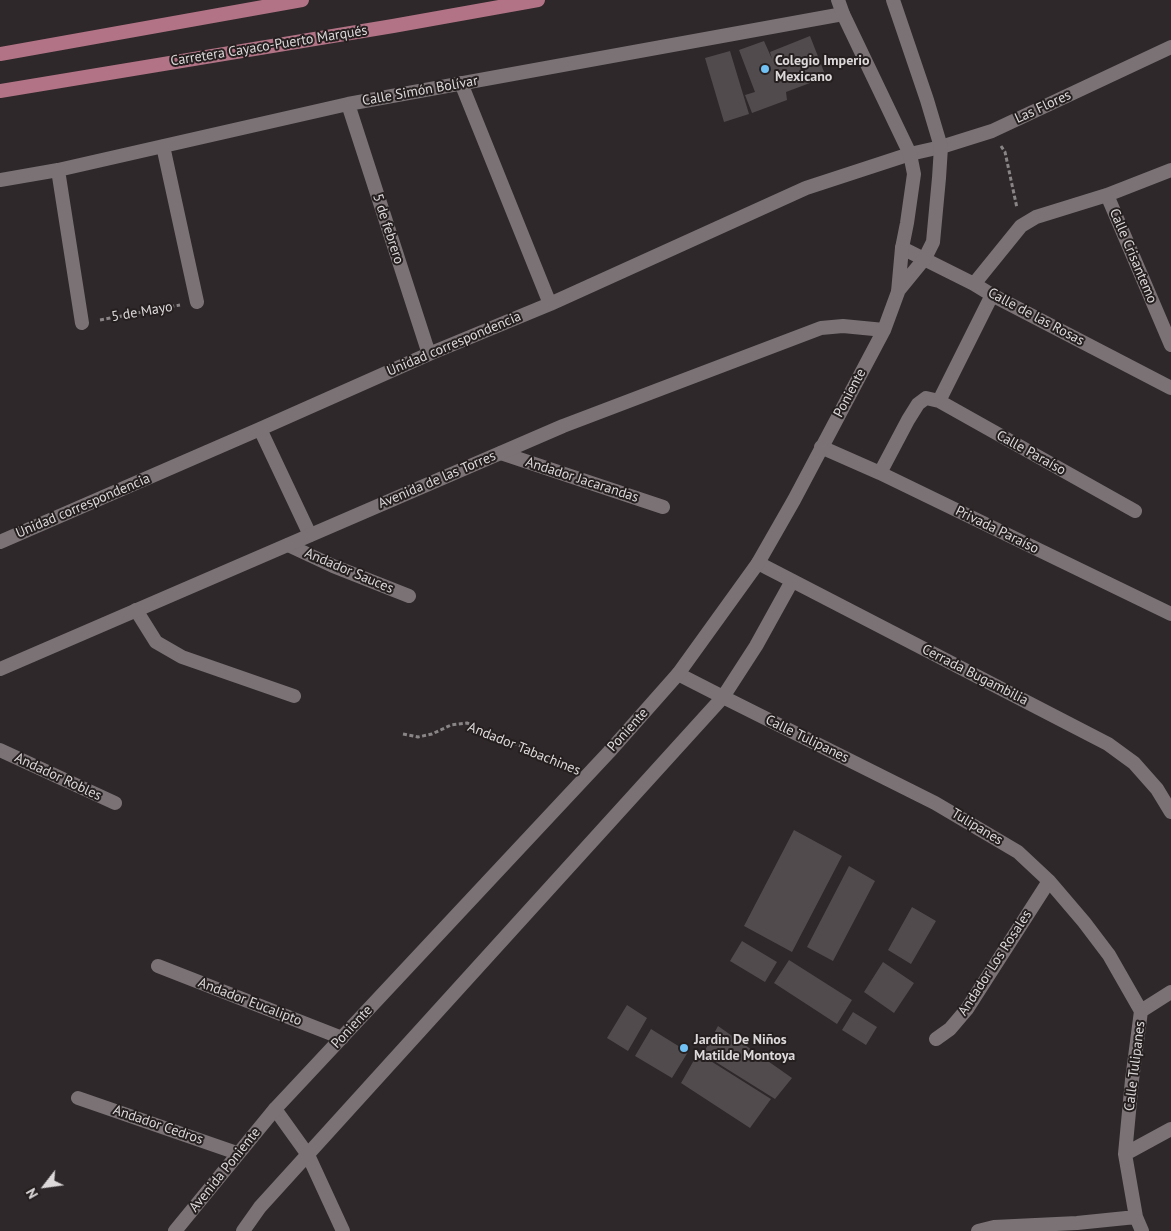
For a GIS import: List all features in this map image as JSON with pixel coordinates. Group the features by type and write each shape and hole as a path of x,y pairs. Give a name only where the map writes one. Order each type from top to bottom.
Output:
{"main road":[{"path":"0,54 302,0"},
{"name":"Carretera Cayaco-Puerto Marqués","path":"0,91 538,0"}],"street":[{"name":"Poniente","path":"275,1108 588,775 678,674 758,563 794,500 884,330 898,292 902,248 914,174 910,154 838,0"},
{"name":"Poniente","path":"893,0 941,147 933,242 924,258 898,292"},
{"name":"Calle Simón Bolívar","path":"0,180 58,170 348,104 843,14"},
{"name":"Las Flores","path":"910,154 941,147 992,131 1171,47"},
{"path":"461,83 550,304"},
{"name":"5 de febrero","path":"348,104 428,354"},
{"path":"163,146 198,302"},
{"name":"Unidad correspondencia","path":"0,542 428,354 550,304 806,188 910,154"},
{"path":"58,170 82,323"},
{"path":"974,284 1021,226 1036,217 1107,195 1171,170"},
{"name":"Calle Crisantemo","path":"1107,195 1171,344"},
{"name":"Calle de las Rosas","path":"902,248 1171,388"},
{"path":"880,473 918,404 933,400 992,295"},
{"name":"Avenida de las Torres","path":"0,669 563,426 821,328 843,326 884,330"},
{"name":"Calle Paraíso","path":"933,400 1135,510"},
{"path":"260,429 310,535"},
{"name":"Privada Paraíso","path":"821,447 880,473 1171,614"},
{"name":"Andador Jacarandas","path":"501,453 663,507"},
{"name":"Andador Sauces","path":"288,545 333,566 410,596"},
{"name":"Cerrada Bugambilia","path":"758,563 1108,744 1134,763 1157,789 1171,812"},
{"path":"243,1231 260,1207 723,697 756,646 792,581"},
{"path":"136,610 156,642 182,657 294,696"},
{"name":"Calle Tulipanes","path":"678,674 936,803"},
{"name":"Andador Robles","path":"0,750 115,803"},
{"name":"Tulipanes","path":"936,803 1018,852"},
{"name":"Calle Tulipanes","path":"1018,852 1049,881 1084,922 1109,955 1142,1011 1132,1080 1125,1154 1136,1217 1142,1231"},
{"name":"Andador Los Rosales","path":"936,1039 950,1029 967,1009 1049,881"},
{"name":"Andador Eucalipto","path":"158,966 342,1038"},
{"path":"1142,1011 1171,992"},
{"name":"Andador Cedros","path":"78,1098 237,1153"},
{"path":"275,1108 308,1154 343,1231"},
{"name":"Avenida Poniente","path":"174,1231 275,1108"},
{"path":"1125,1154 1171,1129"},
{"path":"978,1231 994,1227 1077,1223 1136,1217"}],"path":[{"path":"992,131 1005,152 1021,226"},
{"name":"5 de Mayo","path":"82,323 198,302"},
{"name":"Andador Tabachines","path":"403,734 418,737 432,734 451,725 467,723 588,775"}],"building":[{"path":"810,36 826,77 786,92 787,100 752,113 745,95 755,92 739,50 764,41 772,59 770,52"},
{"path":"730,51 749,114 724,122 705,58"},
{"path":"794,830 842,856 792,952 744,926"},
{"path":"849,866 875,881 833,961 807,947"},
{"path":"912,907 936,921 911,964 888,950"},
{"path":"742,941 777,962 765,982 730,961"},
{"path":"789,960 852,1000 837,1024 774,983"},
{"path":"883,962 914,983 894,1013 864,992"},
{"path":"627,1005 647,1018 628,1051 607,1038"},
{"path":"853,1012 877,1027 866,1045 842,1030"},
{"path":"718,1026 792,1078 775,1099 703,1054"},
{"path":"651,1029 688,1052 672,1078 635,1056"},
{"path":"698,1053 771,1099 750,1128 681,1083"}],"place":[{"name":"Colegio Imperio Mexicano","path":"765,69"},
{"name":"Jardin De Niños Matilde Montoya","path":"684,1048"}]}
